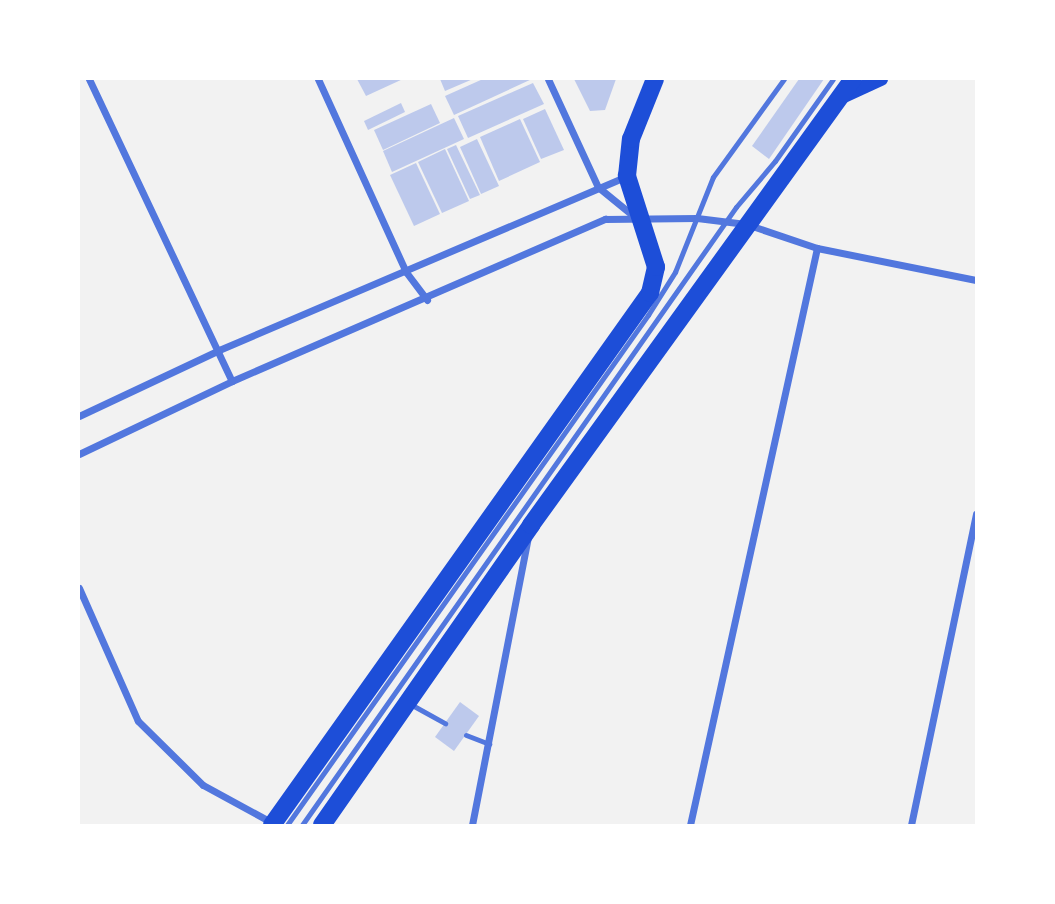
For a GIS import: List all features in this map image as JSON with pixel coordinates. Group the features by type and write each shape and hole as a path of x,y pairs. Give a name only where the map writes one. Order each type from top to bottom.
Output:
{"main road":[{"path":"278,825 650,293 656,267 639,221 627,176 631,139 655,79"},
{"path":"322,825 409,704 531,525 853,79"},
{"path":"842,97 881,79"}],"street":[{"path":"89,79 232,381"},
{"path":"318,79 406,272 427,300"},
{"path":"548,79 598,187 639,221"},
{"path":"79,416 219,350 627,176"},
{"path":"79,454 232,381 427,300 605,219 639,221 697,218 746,224 817,248 976,280"},
{"path":"690,825 817,248"},
{"path":"911,825 976,514"},
{"path":"472,825 531,525"},
{"path":"79,588 138,721 203,785 278,825"}],"lane":[{"path":"278,825 649,315 675,272 713,177 784,79"},
{"path":"302,825 726,221 833,79"},
{"path":"409,704 445,723"},
{"path":"466,735 489,744"}],"building":[{"path":"357,79 403,79 366,96"},
{"path":"440,79 473,79 445,91"},
{"path":"483,79 532,79 454,115 445,96"},
{"path":"574,79 616,79 605,110 590,111"},
{"path":"799,79 824,79 769,159 752,146"},
{"path":"533,83 544,104 468,138 458,116"},
{"path":"401,103 405,112 368,130 364,121"},
{"path":"431,104 440,123 383,150 374,130"},
{"path":"545,109 564,150 541,159 523,119"},
{"path":"454,118 464,139 392,172 383,151"},
{"path":"520,119 540,162 499,181 480,137"},
{"path":"477,139 499,186 481,194 460,147"},
{"path":"456,145 480,195 470,199 447,149"},
{"path":"445,149 469,201 442,213 418,162"},
{"path":"416,163 440,214 414,226 390,175"},
{"path":"460,702 479,716 454,751 435,737"}]}
